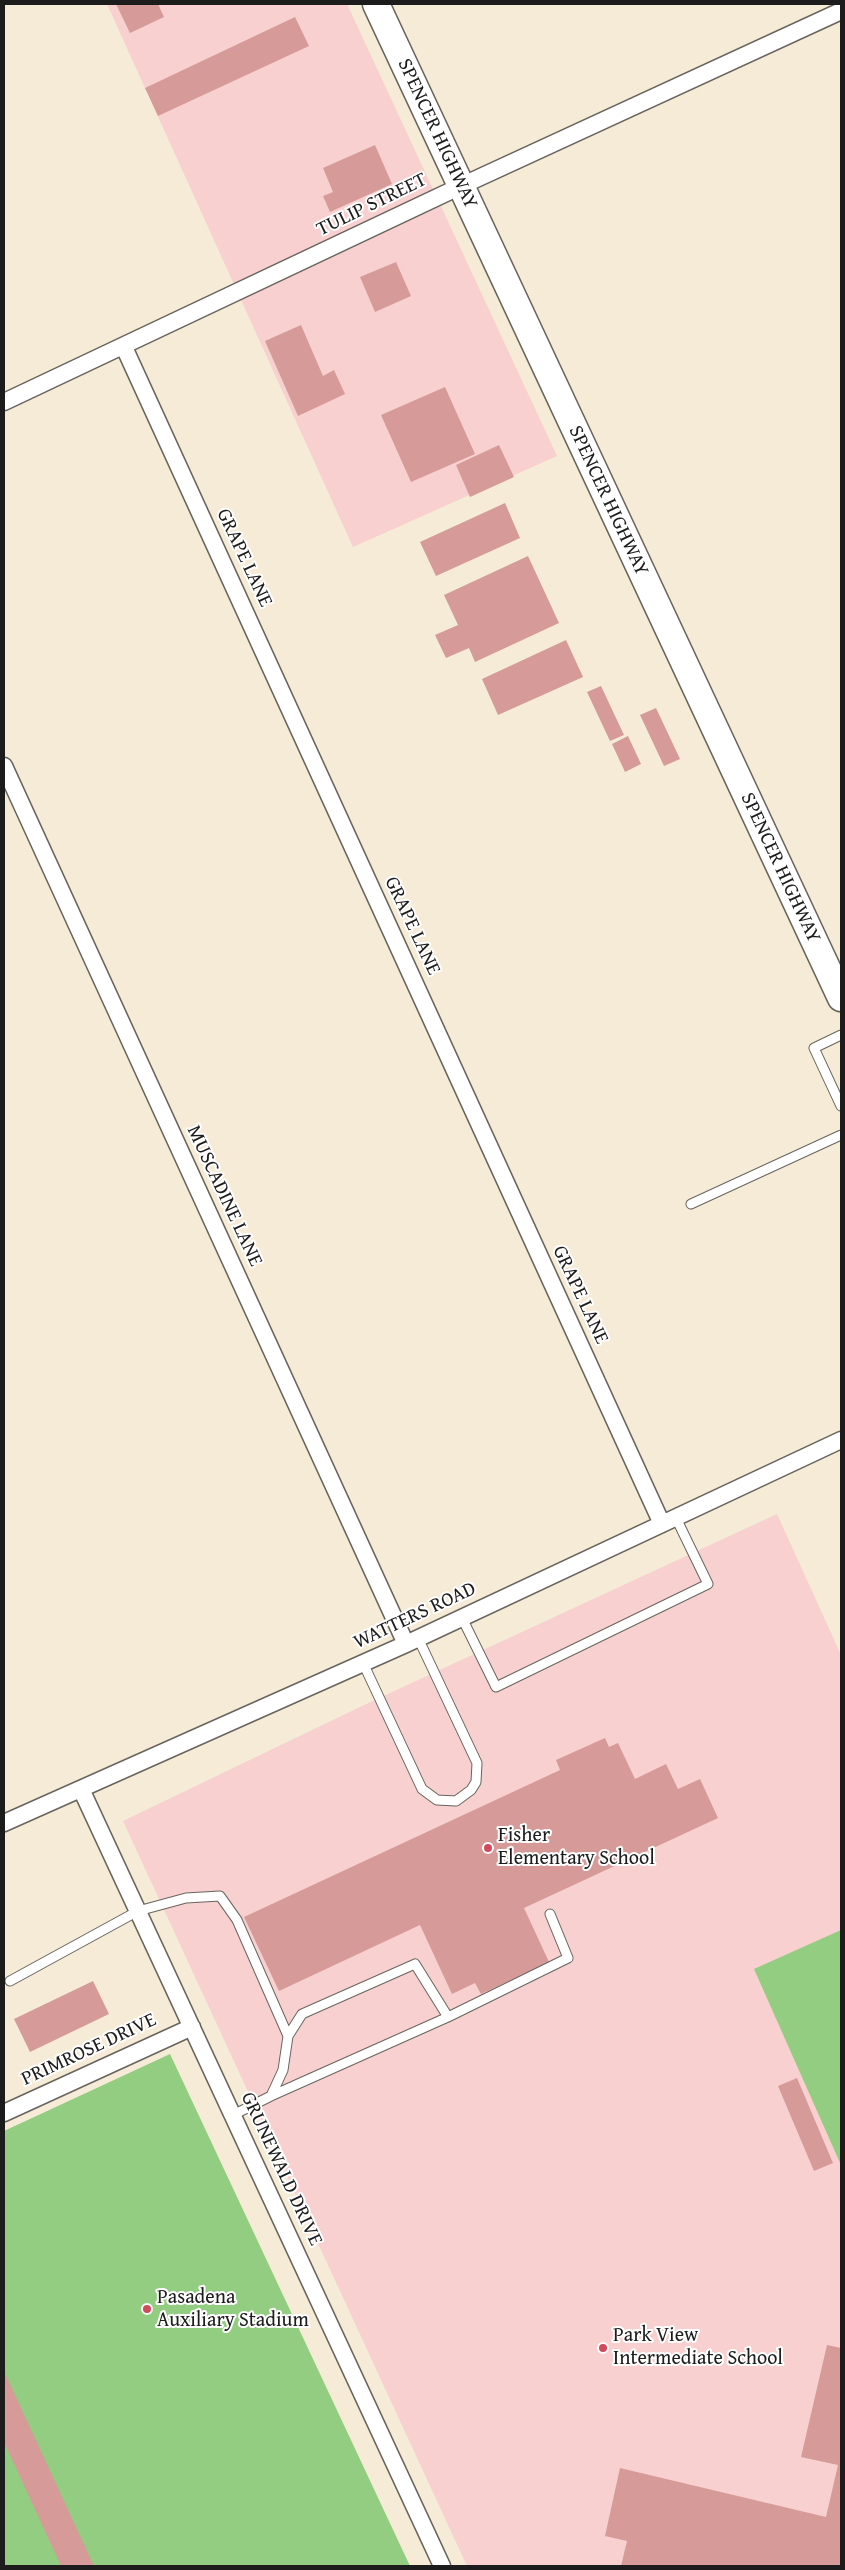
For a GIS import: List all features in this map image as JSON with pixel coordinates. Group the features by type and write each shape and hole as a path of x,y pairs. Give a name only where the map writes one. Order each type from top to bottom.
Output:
{"main road":[{"name":"SPENCER HIGHWAY","path":"376,4 841,998"}],"street":[{"name":"TULIP STREET","path":"4,402 124,347 461,186 841,11"},
{"name":"GRAPE LANE","path":"124,347 669,1521"},
{"name":"MUSCADINE LANE","path":"4,766 412,1641"},
{"name":"WATTERS ROAD","path":"4,1822 412,1641 841,1440"},
{"name":"GRUNEWALD DRIVE","path":"81,1789 442,2566"},
{"name":"PRIMROSE DRIVE","path":"4,2113 192,2027"}],"lane":[{"path":"841,1035 814,1048 838,1090 841,1106"},
{"path":"691,1204 841,1135"},
{"path":"462,1618 496,1687 708,1584 669,1521"},
{"path":"363,1663 422,1789 437,1800 456,1801 471,1790 476,1782 477,1763 412,1641"},
{"path":"10,1981 138,1911 186,1898 220,1896 237,1920 288,2036"},
{"path":"233,2115 271,2096 448,2017 568,1958 550,1914"},
{"path":"271,2096 283,2070 288,2036 302,2014 415,1964 448,2017"}],"shaded area":[{"path":"107,4 347,4 557,456 353,547"},
{"path":"777,1514 841,1655 841,2566 467,2566 123,1821 362,1706"}],"green space":[{"path":"841,1930 841,2165 754,1969"},
{"name":"Pasadena Auxiliary Stadium","path":"170,2054 410,2566 4,2566 4,2131"}],"building":[{"path":"116,4 158,4 164,17 130,33"},
{"path":"295,17 309,46 158,116 145,88"},
{"path":"375,145 392,184 330,212 323,196 333,192 323,168"},
{"path":"396,262 411,296 375,312 360,277"},
{"path":"301,325 323,376 334,370 345,394 298,416 265,341"},
{"path":"445,387 475,454 411,482 381,415"},
{"path":"499,445 514,477 470,497 456,465"},
{"path":"505,503 520,538 436,576 420,542"},
{"path":"528,556 559,623 475,662 469,648 446,658 435,635 458,625 444,595"},
{"path":"566,640 583,677 498,715 482,679"},
{"path":"601,686 624,735 610,741 587,692"},
{"path":"656,708 680,759 664,766 640,715"},
{"path":"628,736 641,764 625,772 612,744"},
{"path":"605,1738 609,1747 618,1743 635,1779 666,1764 678,1789 700,1779 718,1818 524,1908 549,1962 481,1994 475,1983 452,1994 420,1925 279,1991 244,1917 560,1770 556,1760"},
{"path":"93,1981 109,2014 30,2052 14,2019"},
{"path":"797,2078 833,2163 814,2171 778,2086"},
{"path":"827,2345 841,2348 841,2566 621,2566 627,2541 605,2536 620,2468 826,2517 838,2465 801,2457"},
{"path":"4,2371 94,2566 61,2566 4,2442"}],"place":[{"name":"Fisher Elementary School","path":"488,1848"},
{"name":"Pasadena Auxiliary Stadium","path":"147,2309"},
{"name":"Park View Intermediate School","path":"603,2348"}]}
